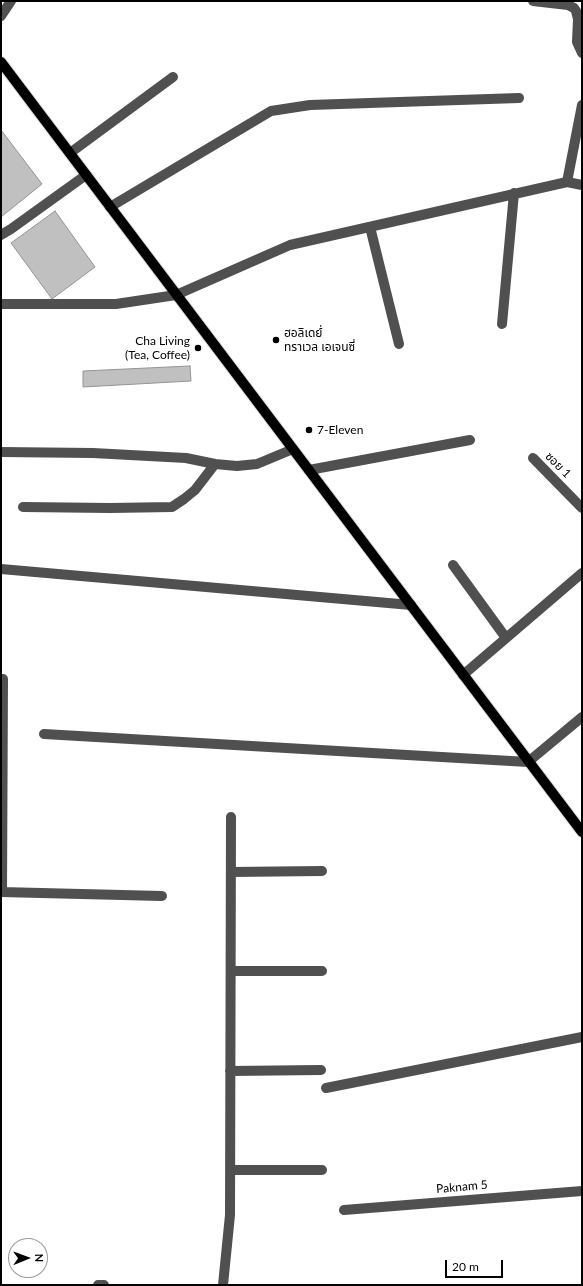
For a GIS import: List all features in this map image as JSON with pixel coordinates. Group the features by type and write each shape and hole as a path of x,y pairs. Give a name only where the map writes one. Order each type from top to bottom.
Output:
{"main road":[{"path":"1,62 582,832"}],"street":[{"path":"1,16 11,1"},
{"path":"533,1 568,5 574,8 578,15 577,42 582,53"},
{"path":"70,153 173,77"},
{"path":"110,207 271,111 310,105 519,98"},
{"path":"567,182 582,105"},
{"path":"1,234 11,229 86,175"},
{"path":"1,304 116,304 176,294 281,248 514,193 567,182 582,184"},
{"path":"502,324 514,193"},
{"path":"370,226 399,344"},
{"path":"309,470 470,440"},
{"path":"1,452 93,453 186,458 215,464 237,466 257,464 293,449"},
{"name":"ซอย 1","path":"533,458 582,508"},
{"path":"23,507 172,507 195,490 215,464"},
{"path":"453,565 506,638"},
{"path":"1,569 411,605"},
{"path":"464,675 582,573"},
{"path":"1,679 3,679 1,892 162,896"},
{"path":"44,734 528,762 582,717"},
{"path":"223,1285 230,1215 231,817"},
{"path":"231,872 322,871"},
{"path":"230,971 322,971"},
{"path":"326,1088 582,1036"},
{"path":"230,1071 321,1070"},
{"path":"230,1170 322,1170"},
{"name":"Paknam 5","path":"344,1210 582,1191"},
{"path":"98,1285 104,1285"}],"building":[{"path":"1,130 42,184 1,217"},
{"path":"55,211 95,267 52,299 11,243"},
{"path":"190,366 191,381 83,387 83,371"}],"place":[{"name":"ฮอลิเดย์่ ทราเวล เอเจนซี่","path":"276,340"},
{"name":"Cha Living (Tea, Coffee)","path":"198,348"},
{"name":"7-Eleven","path":"309,430"}]}
